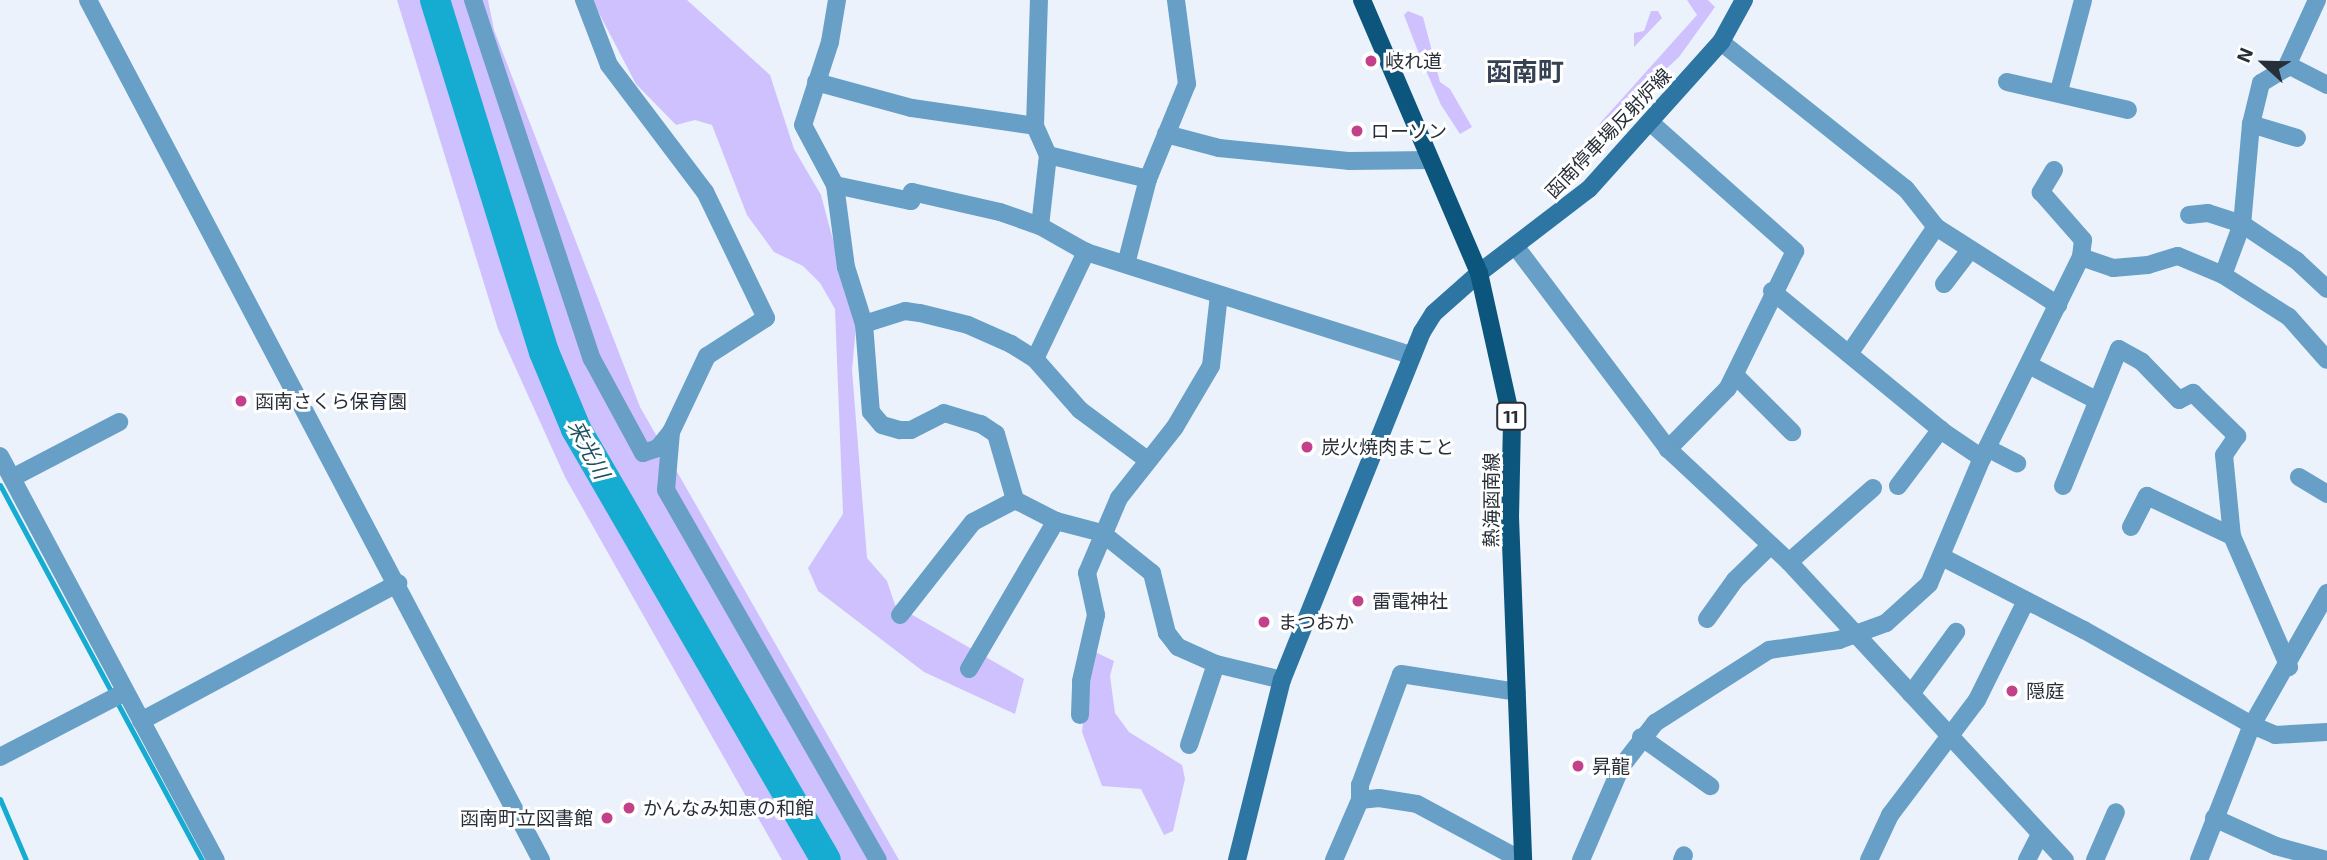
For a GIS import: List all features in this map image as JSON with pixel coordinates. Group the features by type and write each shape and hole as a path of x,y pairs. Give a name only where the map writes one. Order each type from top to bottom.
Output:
{"main road":[{"name":"熱海函南線","path":"1362,0 1479,273 1512,422 1510,517 1522,860"}],"street":[{"path":"88,0 398,583 541,860"},
{"path":"473,0 592,359 608,393 643,453 658,448 671,432 707,356 766,318 705,192 609,65 584,0"},
{"path":"837,0 830,42 803,125 835,186 846,267 863,324 871,412 877,421 911,430 944,413 981,424 996,434 1015,500 1056,521 1102,533 1152,573 1171,641 1216,664 1282,680"},
{"path":"1035,126 1039,0"},
{"path":"1126,264 1148,179 1187,84 1175,0"},
{"name":"函南停車場反射炉線","path":"1237,860 1282,680 1410,355 1434,313 1479,273 1589,189 1721,43 1744,0"},
{"path":"2059,91 2083,0"},
{"path":"2222,275 2242,224 2251,124 2261,83 2288,65 2317,0"},
{"path":"1721,43 1906,189 1936,227 2058,306"},
{"path":"2288,65 2327,85"},
{"path":"816,82 912,108 1035,126 1042,133 1048,155 1040,226"},
{"path":"2007,82 2059,91 2128,110"},
{"path":"1651,123 1793,246 1795,251 1772,291 1735,375 1668,449"},
{"path":"2251,124 2297,138"},
{"path":"1166,134 1219,148 1350,161 1430,160"},
{"path":"1048,155 1148,179"},
{"path":"1581,860 1621,768 1641,737 1769,650 1858,635 1886,623 1918,597 1942,557 1985,453 2081,257 2083,240 2041,192 2054,170"},
{"path":"835,186 885,198 911,201 912,191 956,200 1040,226 1086,253 1410,355"},
{"path":"2189,215 2207,213 2242,224 2297,261 2327,289"},
{"path":"1849,354 1936,227"},
{"path":"1516,247 1668,449 1789,562 2065,860"},
{"path":"1944,284 1970,250"},
{"path":"1035,359 1086,253"},
{"path":"2081,257 2113,268 2148,265 2178,256 2222,275 2289,317 2327,360"},
{"path":"1772,291 1941,429 1985,453 2017,463"},
{"path":"1080,715 1081,681 1096,615 1087,573 1119,498 1187,409 1211,366 1219,295"},
{"path":"863,324 905,311 968,325 1035,359 1080,410 1146,460"},
{"path":"2063,486 2119,349 2142,362 2179,400 2193,393 2237,436 2224,455 2232,536 2289,667"},
{"path":"2029,365 2096,400"},
{"path":"1735,375 1792,432"},
{"path":"12,478 119,422"},
{"path":"1898,486 1941,429"},
{"path":"671,432 666,490 677,513 878,860"},
{"path":"0,456 216,860"},
{"path":"2300,477 2327,494"},
{"path":"1789,562 1873,488"},
{"path":"2131,527 2147,496 2232,536"},
{"path":"900,615 973,522 1015,500"},
{"path":"969,669 1056,521"},
{"path":"1707,619 1735,580 1771,545"},
{"path":"1942,557 2252,725 2275,735 2327,732"},
{"path":"141,721 398,583"},
{"path":"2199,860 2252,725 2289,667 2327,593"},
{"path":"1872,859 1890,815 1984,688 2026,601"},
{"path":"1912,694 1956,632"},
{"path":"1189,745 1216,664"},
{"path":"1334,860 1360,800 1360,785 1401,674 1517,692"},
{"path":"0,757 125,692"},
{"path":"1641,737 1710,786"},
{"path":"1360,800 1417,804 1522,860"},
{"path":"2095,860 2116,813"},
{"path":"2214,818 2276,846 2327,860"},
{"path":"2027,860 2040,834"}],"shaded area":[{"path":"397,0 488,0 494,30 640,407 899,860 782,860 565,477 498,329"},
{"path":"592,0 687,0 770,75 794,149 821,195 856,326 852,370 867,558 887,581 895,605 1024,679 1015,714 924,672 818,591 808,568 843,514 835,309 820,283 803,266 774,252 747,215 712,125 695,120 676,125 636,84"},
{"path":"1687,0 1708,0 1715,7 1679,57 1638,95 1595,144 1593,136 1601,122 1697,15"},
{"path":"1408,11 1423,17 1440,82 1450,89 1472,127 1460,134 1441,105 1421,59 1404,15"},
{"path":"1651,11 1658,11 1662,18 1634,47 1634,33 1644,31"},
{"path":"1091,650 1114,661 1110,676 1115,713 1129,732 1182,765 1185,779 1173,831 1164,835 1141,789 1102,786 1082,732"}],"waterway":[{"name":"来光川","path":"435,0 544,352 576,429 826,860"},
{"path":"0,485 202,860"},
{"path":"0,799 26,860"}],"place":[{"name":"岐れ道","path":"1371,61"},
{"name":"ローソン","path":"1357,131"},
{"name":"函南さくら保育園","path":"241,401"},
{"name":"炭火焼肉まこと","path":"1307,447"},
{"name":"雷電神社","path":"1358,601"},
{"name":"まつおか","path":"1264,622"},
{"name":"隠庭","path":"2012,691"},
{"name":"昇龍","path":"1578,766"},
{"name":"かんなみ知恵の和館","path":"629,808"},
{"name":"函南町立図書館","path":"607,818"}],"district":[{"name":"函南町","path":"1525,71"}]}
